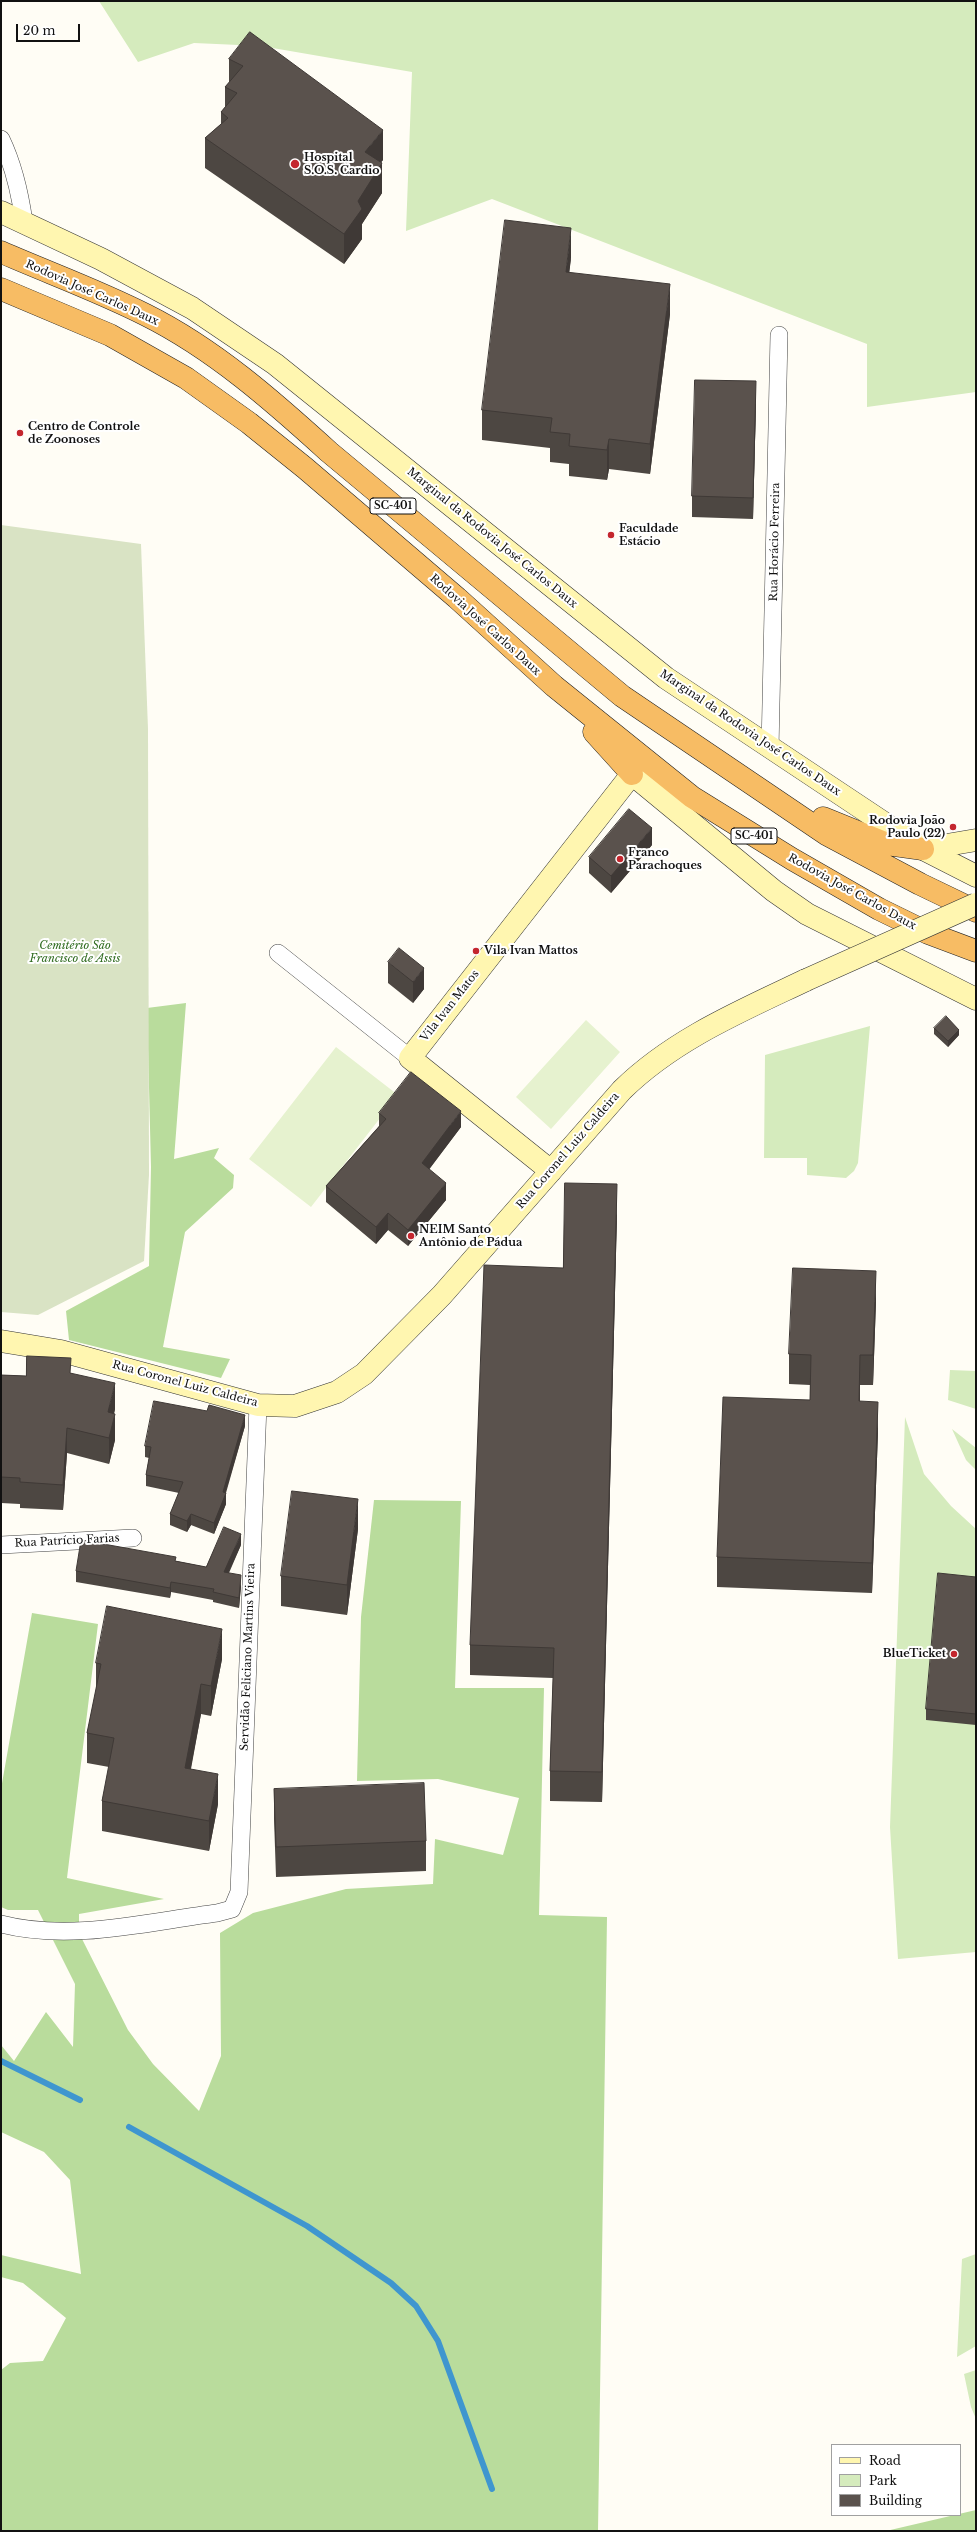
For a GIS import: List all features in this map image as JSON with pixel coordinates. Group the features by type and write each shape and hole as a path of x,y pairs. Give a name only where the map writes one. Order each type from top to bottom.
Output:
{"highway":[{"name":"Rodovia José Carlos Daux","path":"1,252 146,315 181,335 231,370 282,410 329,452 622,696 764,794 826,834 920,884 976,911"},
{"name":"Rodovia José Carlos Daux","path":"1,289 110,335 186,378 249,422 439,583 554,686 692,797 732,823 879,909 928,933 976,952"},
{"path":"554,686 632,774"},
{"path":"764,794 887,844 923,849"}],"main road":[{"name":"Marginal da Rodovia José Carlos Daux","path":"1,212 102,259 192,308 275,364 666,678 770,749 923,849 976,876"},
{"path":"632,774 774,891 807,914 976,999"},
{"name":"Vila Ivan Matos","path":"410,1058 632,774"},
{"path":"923,849 976,840"},
{"name":"Rua Coronel Luiz Caldeira","path":"1,1341 61,1351 258,1405 295,1406 337,1392 364,1374 442,1295 622,1090 642,1070 722,1020 806,980 976,904"},
{"path":"410,1058 551,1171"}],"street":[{"path":"1,140 10,158 18,186 24,222"},
{"name":"Rua Horácio Ferreira","path":"770,749 779,336"},
{"path":"278,953 410,1058"},
{"name":"Servidão Feliciano Martins Vieira","path":"1,1924 26,1931 57,1932 217,1913 232,1909 239,1892 258,1405"},
{"name":"Rua Patrício Farias","path":"1,1545 133,1538"}],"green space":[{"path":"99,1 976,1 976,392 867,407 867,344 492,199 406,231 412,72 261,46 194,43 138,62"},
{"name":"Cemitério São Francisco de Assis","path":"1,525 141,544 148,729 149,1175 144,1261 38,1315 1,1312"},
{"path":"186,1003 174,1159 219,1148 214,1158 234,1175 233,1188 185,1232 163,1347 230,1359 221,1378 69,1340 66,1311 149,1266 151,1167 147,1008"},
{"path":"586,1020 620,1052 551,1129 516,1097"},
{"path":"870,1026 858,1163 854,1171 846,1178 807,1175 807,1158 764,1158 765,1055"},
{"path":"336,1047 398,1095 311,1207 249,1159"},
{"path":"950,1370 976,1371 976,1409 948,1400"},
{"path":"905,1417 924,1474 951,1506 976,1529 976,1952 898,1959 890,1827"},
{"path":"952,1429 976,1448 976,1470 966,1460"},
{"path":"374,1500 461,1501 455,1688 544,1688 539,1915 607,1917 598,2531 1,2531 1,2370 10,2363 43,2361 66,2318 23,2283 1,2277 1,2255 81,2274 70,2180 44,2152 1,2132 1,2045 14,2061 46,2012 73,2047 75,1984 38,1910 8,1910 1,1907 1,1789 32,1613 98,1624 67,1878 164,1899 79,1914 79,1933 128,2030 153,2064 199,2111 221,2056 220,1933 253,1913 346,1889 433,1884 435,1839 503,1855 519,1798 438,1779 357,1781 361,1617"},
{"path":"976,2254 976,2346 957,2357 962,2259"},
{"path":"976,2370 976,2419 971,2407 964,2374"},
{"path":"976,2510 976,2531 886,2531 950,2516 961,2516 961,2514"}],"building":[{"name":"Hospital S.O.S. Cardio","path":"250,32 383,130 365,152 382,163 358,201 362,209 344,234 205,138 228,118 221,112 237,93 225,87 243,66 229,59"},
{"path":"505,220 571,228 566,272 670,284 650,444 609,439 607,450 569,446 570,434 550,432 552,418 482,410"},
{"path":"695,380 756,381 753,498 692,496"},
{"path":"629,809 652,828 611,876 589,857"},
{"path":"399,948 424,968 413,982 388,962"},
{"path":"946,1016 959,1030 948,1041 934,1028"},
{"path":"411,1072 461,1111 422,1163 446,1183 408,1230 388,1213 376,1227 326,1186 386,1119 379,1113"},
{"path":"565,1183 617,1184 602,1772 550,1771 554,1648 470,1645 484,1265 563,1268"},
{"path":"793,1268 876,1271 873,1355 860,1355 859,1401 878,1402 872,1563 717,1557 723,1397 810,1400 811,1355 789,1354"},
{"path":"27,1356 71,1358 70,1373 115,1383 108,1412 115,1414 109,1438 67,1428 63,1485 20,1482 20,1478 1,1477 1,1375 26,1376"},
{"path":"154,1401 207,1411 209,1405 245,1415 223,1492 226,1493 214,1523 191,1514 187,1521 170,1514 183,1482 146,1475 151,1447 145,1446"},
{"path":"292,1491 358,1499 347,1585 281,1576"},
{"path":"224,1527 241,1534 224,1572 241,1575 239,1598 213,1592 214,1589 171,1582 170,1588 76,1571 81,1540 176,1557 175,1561 206,1567"},
{"name":"BlueTicket","path":"938,1573 976,1577 976,1714 926,1709"},
{"path":"107,1606 222,1629 211,1686 201,1684 185,1768 218,1774 209,1821 102,1801 114,1738 87,1733 101,1664 96,1663"},
{"path":"424,1783 426,1841 276,1847 274,1789"}],"waterway":[{"path":"1,2061 80,2100"},
{"path":"129,2127 307,2226 391,2283 416,2306 438,2341 492,2489"}],"place":[{"name":"Hospital S.O.S. Cardio","path":"295,164"},
{"name":"Centro de Controle de Zoonoses","path":"20,433"},
{"name":"Faculdade Estácio","path":"611,535"},
{"name":"Rodovia João Paulo (22)","path":"953,827"},
{"name":"Franco Parachoques","path":"620,859"},
{"name":"Vila Ivan Mattos","path":"476,951"},
{"name":"NEIM Santo Antônio de Pádua","path":"411,1236"},
{"name":"BlueTicket","path":"954,1654"}]}
